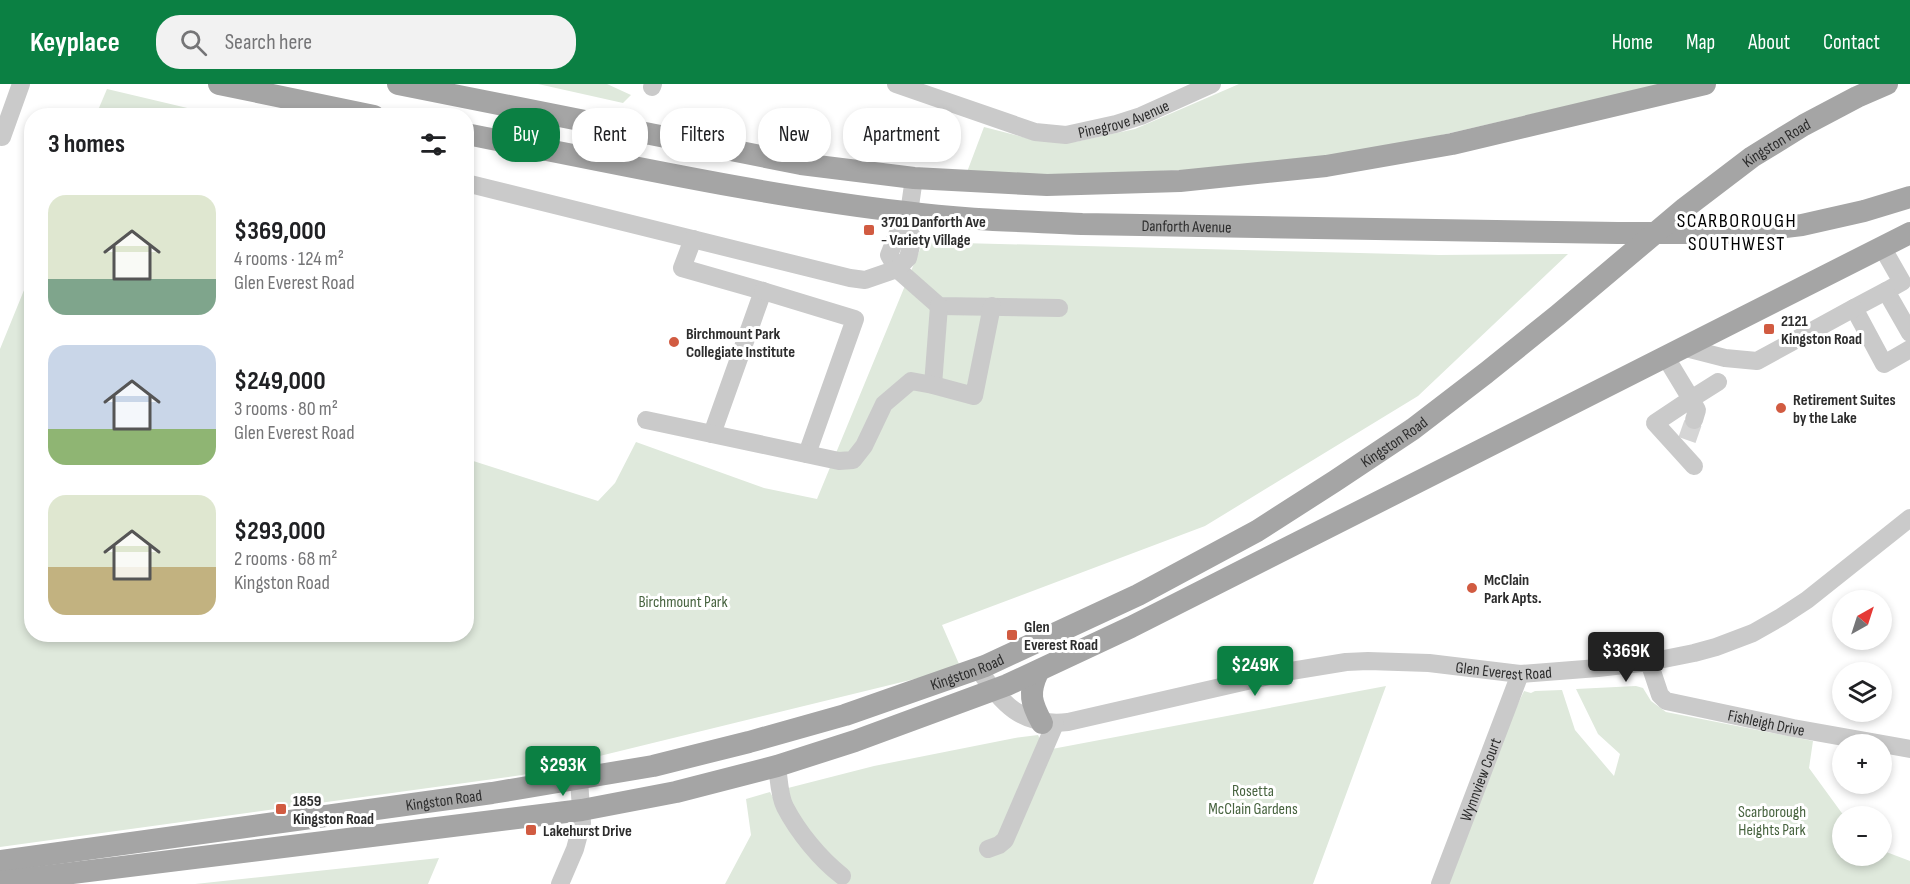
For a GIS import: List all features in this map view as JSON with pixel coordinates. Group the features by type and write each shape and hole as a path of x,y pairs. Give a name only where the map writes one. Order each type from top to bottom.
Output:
{"main road":[{"path":"219,84 335,108"},
{"path":"398,84 801,164 914,178 1047,185 1180,181 1306,169 1452,144 1705,84"},
{"name":"Kingston Road","path":"0,861 579,780 653,766 845,715 978,668 1138,596 1257,531 1335,481 1413,429 1486,373 1686,208 1752,157 1804,125 1887,84"},
{"name":"Danforth Avenue","path":"474,136 907,219 1082,224 1735,233 1802,225 1864,211 1910,197"},
{"name":"Kingston Road","path":"0,882 582,810 676,792 777,766 855,741 1038,672 1910,232"},
{"path":"1038,672 1034,681 1033,707 1049,723"}],"street":[{"path":"0,136 2,137 21,84"},
{"name":"Pinegrove Avenue","path":"896,84 1035,132 1066,135 1141,116 1212,84"},
{"path":"474,185 865,280 897,268 908,258 913,238 907,219 914,178"},
{"path":"693,239 682,268 855,319 807,454"},
{"path":"1694,420 1697,410 1673,352 1757,361 1908,280 1882,247"},
{"path":"897,268 939,306 1059,308"},
{"path":"712,434 763,291"},
{"path":"1886,291 1910,333"},
{"path":"933,385 939,306"},
{"path":"646,420 839,461 853,460 864,446 884,404 911,381 974,396 992,306"},
{"path":"1854,309 1884,364 1910,349"},
{"path":"1688,453 1655,423 1718,382"},
{"name":"Glen Everest Road","path":"1049,723 1068,723 1291,671 1346,662 1429,663 1520,674 1649,662 1716,647 1753,633 1807,600 1910,518"},
{"name":"Fishleigh Drive","path":"1649,662 1660,695 1666,701 1782,726 1910,749"},
{"path":"978,668 992,690 1008,707 1019,715 1049,723 1005,840 988,849"},
{"name":"Wynnview Court","path":"1440,884 1520,674"},
{"path":"777,766 784,806 825,863 842,876"},
{"path":"560,884 575,849 582,823 579,780"}],"green space":[{"path":"538,84 607,84 631,95 623,103"},
{"path":"1239,84 1662,84 1368,150 1241,168 1049,175 967,172 984,127 1030,139 1075,142 1135,129"},
{"path":"107,89 187,108 99,108"},
{"name":"Birchmount Park","path":"923,242 1439,255 1568,254 1418,396 1205,526 942,625 959,664 935,674 522,775 0,847 0,349 24,290 24,642 474,642 474,461 598,501 615,483 636,442 764,488 817,499"},
{"name":"Rosetta McClain Gardens","path":"1386,686 1313,884 725,884 751,835 746,799 770,792 782,814 788,788 874,766 1038,735 1040,739 1036,752"},
{"name":"Scarborough Heights Park","path":"1636,686 1643,688 1651,701 1666,712 1813,741 1809,768 1837,806 1832,806 1832,866 1892,866 1892,854 1910,861 1910,884 1445,884 1524,691 1531,693 1562,690 1575,730 1614,776 1620,754 1598,734 1576,689"},
{"path":"439,858 428,884 195,884"}],"tunnel":[{"path":"1687,440 1694,420"}],"place":[{"name":"3701 Danforth Ave - Variety Village","path":"869,230"},
{"name":"2121 Kingston Road","path":"1769,329"},
{"name":"Birchmount Park Collegiate Institute","path":"674,342"},
{"name":"Retirement Suites by the Lake","path":"1781,408"},
{"name":"McClain Park Apts.","path":"1472,588"},
{"name":"Glen Everest Road","path":"1012,635"},
{"name":"1859 Kingston Road","path":"281,809"},
{"name":"Lakehurst Drive","path":"531,830"}],"district":[{"name":"SCARBOROUGH SOUTHWEST","path":"1737,232"}]}
